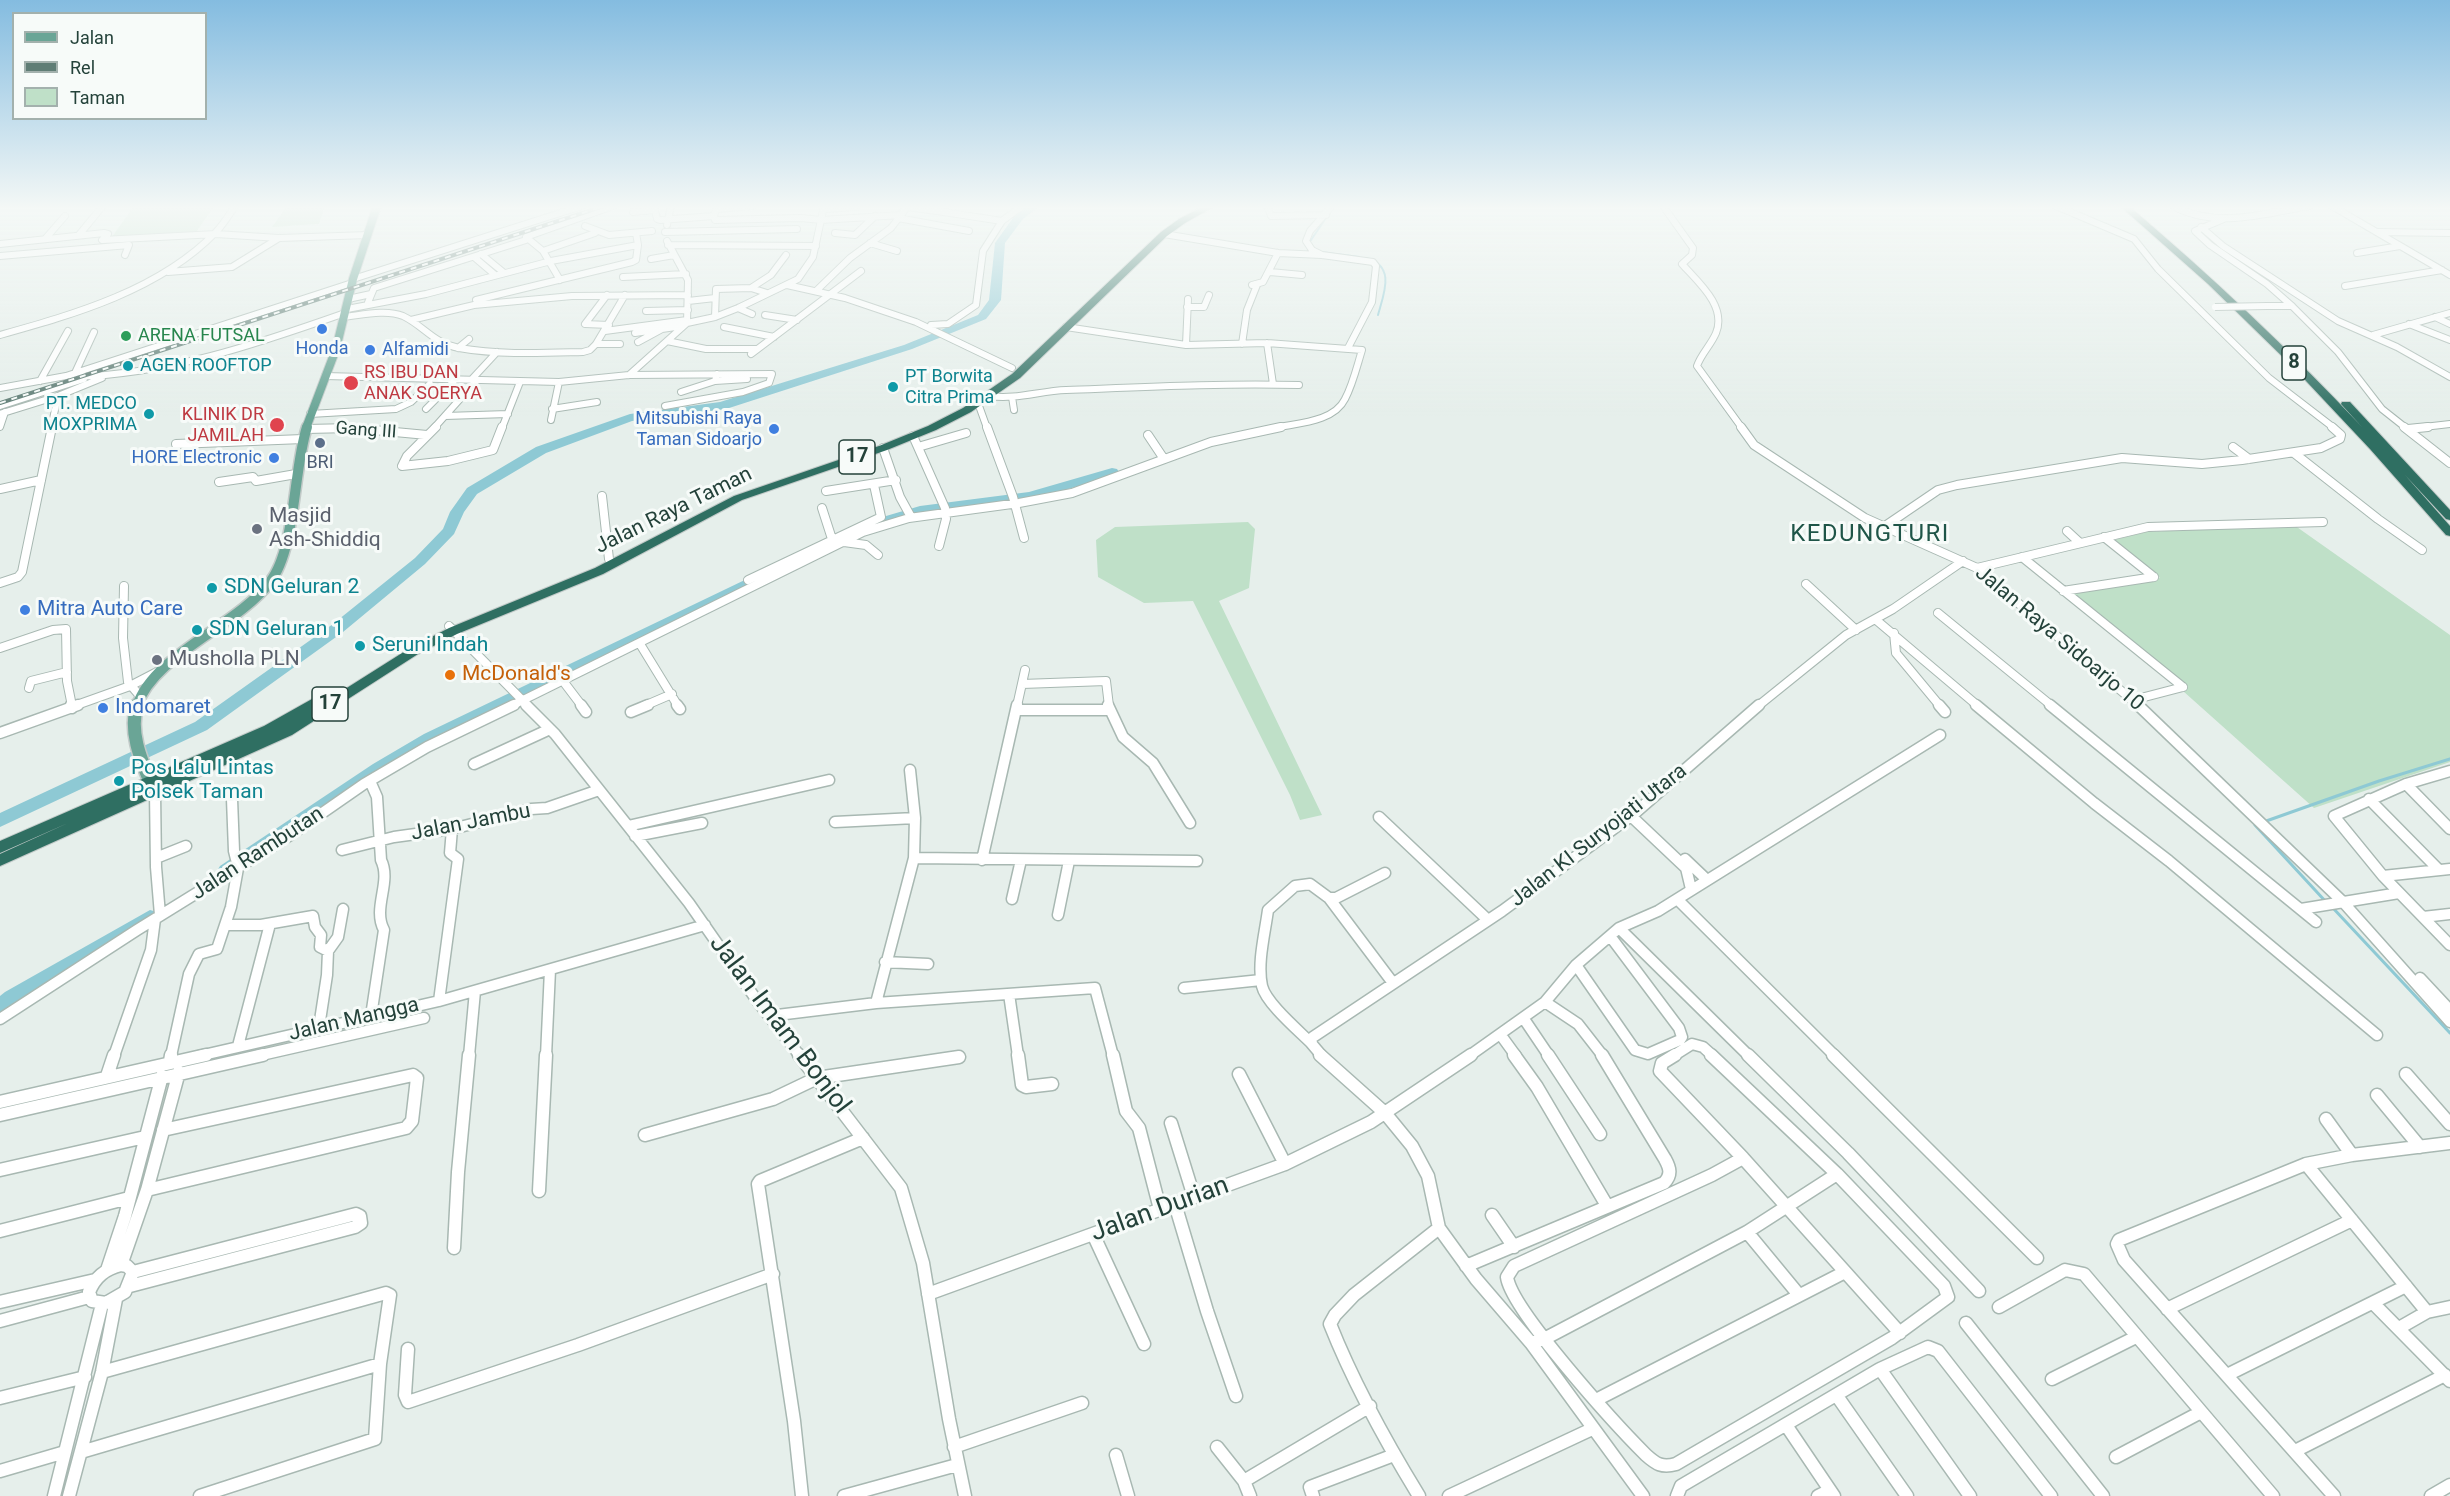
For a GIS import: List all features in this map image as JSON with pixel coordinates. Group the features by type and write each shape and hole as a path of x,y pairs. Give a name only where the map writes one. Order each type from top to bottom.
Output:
{"highway":[{"name":"Jalan Raya Taman","path":"153,787 287,732 451,628 609,559 740,491 896,437 926,424 980,394 1012,368 1111,276"},
{"name":"Jalan Raya Taman","path":"451,628 599,571 738,498 883,448 913,436 978,403 1016,376 1120,276"},
{"name":"8","path":"2203,276 2300,369 2450,533"},
{"name":"8","path":"2213,276 2293,350 2361,419 2450,517"},
{"name":"17","path":"0,847 153,787"},
{"name":"17","path":"0,860 153,787"}],"main road":[{"path":"153,787 138,747 134,714 140,696 162,670 254,601 272,582 283,560 296,474 310,414 336,349 354,276"}],"street":[{"path":"0,334 94,304 157,276"},
{"path":"40,381 75,373 368,276"},
{"path":"367,305 375,288 414,276"},
{"path":"0,388 70,376 103,377 221,356 367,305 429,301 490,276"},
{"path":"558,276 560,280"},
{"path":"429,301 439,309 576,276"},
{"path":"623,277 648,276"},
{"path":"629,375 682,326 688,310 686,276"},
{"path":"751,288 769,276"},
{"path":"598,341 682,326 715,316 788,285 799,276"},
{"path":"814,290 830,276"},
{"path":"667,341 706,349 754,351 854,276"},
{"path":"916,322 936,326 948,324 976,305 980,276"},
{"path":"1242,344 1247,310 1254,285 1263,282 1267,276"},
{"path":"1352,348 1372,302 1375,276"},
{"name":"Jalan Raya Sidoarjo 10","path":"1692,276 1711,298 1719,315 1715,334 1696,366 1754,445 1854,511 1977,568 2133,700 2273,833 2447,1010 2450,1022"},
{"path":"1885,526 1938,490 1986,479 2122,458 2195,464 2249,459 2321,448 2340,439 2341,435 2269,378 2165,276"},
{"path":"2255,276 2292,306 2326,339 2382,409 2450,463"},
{"path":"2269,276 2333,318 2373,335 2450,377"},
{"path":"2345,286 2407,276"},
{"path":"788,285 871,306 916,322 1012,368"},
{"path":"715,316 715,291 717,289 751,288 767,292"},
{"path":"348,298 371,294"},
{"path":"345,313 384,313 411,320 457,308 485,304 607,295 715,298"},
{"path":"607,295 585,324 607,328 682,326"},
{"path":"411,320 412,324 436,341 458,348 495,354 583,352 590,350 598,341 626,295"},
{"path":"1186,345 1188,303 1204,307 1209,295"},
{"path":"2196,307 2292,306"},
{"path":"738,308 752,314"},
{"path":"646,312 688,310"},
{"path":"2373,335 2450,313"},
{"path":"765,315 797,320"},
{"path":"2435,317 2450,324"},
{"path":"2409,324 2450,340"},
{"path":"724,327 774,337"},
{"path":"748,580 910,514 1072,493 1161,456 1227,437 1305,423 1336,410 1345,400 1362,350 1267,343 1186,345 1066,327"},
{"path":"638,342 662,329"},
{"path":"40,381 68,331"},
{"path":"75,373 94,332"},
{"path":"458,348 469,339"},
{"path":"598,341 620,344"},
{"path":"1267,343 1273,384"},
{"path":"495,354 446,416 406,456 402,466 448,461 493,450 520,382"},
{"path":"665,406 753,390 769,383 772,374 716,377 681,392"},
{"path":"325,376 457,378 520,382 559,382 629,375 747,379"},
{"path":"2,411 92,377"},
{"path":"2,411 58,396 103,377"},
{"path":"426,409 457,378"},
{"path":"551,420 559,382"},
{"path":"310,414 396,409 411,402 430,384"},
{"path":"989,396 1012,397 1047,391 1131,386 1299,385"},
{"path":"0,583 21,575 58,396"},
{"path":"1012,397 1014,410"},
{"path":"552,409 597,402"},
{"path":"978,403 1013,500 1024,538"},
{"path":"0,428 2,411"},
{"path":"446,416 508,414"},
{"path":"2408,429 2450,424"},
{"name":"Gang III","path":"176,444 352,428 427,435"},
{"path":"918,447 966,433"},
{"path":"1148,435 1161,456"},
{"path":"913,436 945,508 945,528 939,546"},
{"path":"2233,447 2249,459"},
{"path":"883,448 900,497 910,514"},
{"path":"2294,453 2378,519 2422,550"},
{"path":"219,482 253,477 258,481 296,474"},
{"path":"0,489 41,480"},
{"path":"826,491 896,480"},
{"path":"802,558 832,539 881,516 874,484"},
{"path":"602,496 609,559"},
{"path":"822,508 832,539"},
{"path":"1977,568 2148,527 2323,522"},
{"path":"2067,531 2080,543"},
{"path":"2063,591 2154,577 2104,537"},
{"path":"844,542 866,545 878,555"},
{"path":"2022,557 2183,687 2133,700"},
{"name":"Jalan Rambutan","path":"0,1019 158,914 427,747 519,696 563,681 640,644 802,558"},
{"name":"Jalan KI Suryojati Utara","path":"1311,1043 1313,1037 1318,1033 1488,920 1633,814 1781,686 1856,630 1963,561"},
{"path":"1806,584 1856,630"},
{"path":"124,586 123,638 128,682 140,696"},
{"path":"1938,613 2316,922"},
{"path":"1875,619 2094,803 2169,861 2377,1035"},
{"name":"Jalan Imam Bonjol","path":"451,628 550,729 632,831 705,925 769,1016 901,1188 909,1210 928,1294 957,1465 965,1496"},
{"path":"0,648 65,629 68,633 67,672 72,708"},
{"path":"1894,633 1896,653 1945,712"},
{"path":"640,644 680,709"},
{"path":"0,733 130,686 162,670"},
{"path":"982,860 1025,670"},
{"path":"29,688 31,681 67,672"},
{"path":"563,681 586,712"},
{"path":"1022,684 1106,681 1109,710 1123,737 1153,763 1190,823"},
{"path":"631,712 672,694"},
{"path":"1016,710 1109,710"},
{"path":"474,764 550,729"},
{"name":"Jalan Durian","path":"928,1294 1285,1164 1371,1122 1524,1019 1545,1002 1576,965 1615,932 1678,900 1706,879 1940,735"},
{"path":"876,1004 885,962 914,858 915,818 910,770"},
{"path":"2448,775 2406,784 2334,816 2383,876 2450,945"},
{"path":"632,831 734,800 829,780"},
{"path":"370,781 377,797 381,861 385,871 379,921 384,930 371,1016"},
{"path":"2406,784 2450,829"},
{"path":"106,1076 150,950 158,914 153,787"},
{"name":"Jalan Jambu","path":"342,850 381,840 452,829 531,809 547,808 599,790"},
{"path":"170,1061 189,974 195,958 199,954 217,949 234,897 239,864 234,851 232,799"},
{"path":"2369,799 2445,869"},
{"path":"1633,814 1706,879"},
{"path":"1633,814 1686,868 1691,889"},
{"path":"1379,817 1488,920"},
{"path":"835,822 915,818"},
{"path":"632,831 702,823"},
{"path":"439,1001 458,859 450,853 452,829"},
{"path":"156,858 186,846"},
{"path":"914,858 1197,861"},
{"path":"1012,899 1021,860"},
{"path":"1058,915 1069,861"},
{"path":"2383,876 2445,869"},
{"path":"1329,898 1346,895 1385,873"},
{"path":"1393,983 1329,898 1310,884 1295,886 1273,905 1266,918 1261,980 1269,999 1317,1052 1385,1113 1424,1166 1439,1228 1466,1266 1531,1343 1643,1496"},
{"path":"2301,909 2399,893"},
{"path":"1678,900 2037,1258"},
{"path":"319,1027 327,975 328,951 338,937 343,909"},
{"path":"2422,917 2450,914"},
{"path":"225,925 270,924 313,915 315,927 321,935 320,947 328,951"},
{"path":"238,1046 270,924"},
{"name":"Jalan Mangga","path":"0,1102 170,1061 439,1001 705,925"},
{"path":"1576,965 1592,985 1630,1046 1638,1053 1648,1054 1680,1040 1682,1037 1679,1028 1615,932"},
{"path":"1615,932 1848,1153 1979,1291"},
{"path":"885,962 928,964"},
{"path":"539,1191 550,970"},
{"path":"1184,988 1261,980"},
{"path":"769,1016 876,1004 1095,988 1098,992 1126,1111 1139,1128 1160,1209"},
{"path":"454,1248 458,1172 475,991"},
{"path":"1009,994 1022,1085 1026,1087 1053,1084"},
{"path":"1466,1266 1514,1247 1606,1204 1664,1183 1670,1176 1670,1170 1596,1044 1578,1024 1545,1002"},
{"path":"0,1115 178,1072 424,1018"},
{"path":"1524,1019 1600,1134"},
{"path":"1500,1034 1537,1087 1606,1204"},
{"path":"1743,1158 1712,1175 1510,1269 1507,1280 1511,1288 1546,1338 1638,1449 1658,1465 1670,1466 1900,1332 1947,1299 1946,1289 1837,1174 1700,1045 1692,1044 1662,1063 1659,1069 1662,1074 1743,1158 1900,1332"},
{"path":"645,1135 773,1100 817,1078 959,1057"},
{"path":"121,1265 147,1190 178,1072"},
{"path":"1239,1074 1285,1164"},
{"path":"2406,1074 2450,1124"},
{"path":"147,1190 406,1128 412,1121 417,1078 413,1075 163,1130"},
{"path":"107,1270 162,1076"},
{"path":"2377,1095 2420,1147"},
{"path":"2326,1119 2352,1155"},
{"path":"1171,1124 1194,1197"},
{"path":"0,1170 145,1137"},
{"path":"802,1496 794,1421 758,1187 760,1181 863,1138"},
{"path":"2334,1496 2120,1255 2117,1247 2119,1240 2306,1164 2352,1155 2448,1145"},
{"path":"2306,1164 2427,1312"},
{"path":"1531,1343 1546,1338 1747,1232 1837,1174"},
{"path":"0,1231 129,1198"},
{"path":"1175,1204 1206,1311 1236,1396"},
{"path":"89,1297 96,1303 102,1304 116,1299 130,1286 355,1227 361,1223 360,1216 356,1214 134,1272"},
{"path":"1492,1215 1514,1247"},
{"path":"2167,1308 2352,1220"},
{"path":"1419,1496 1394,1455 1331,1331 1332,1317 1381,1273 1415,1249 1439,1228"},
{"path":"1747,1232 1798,1295"},
{"path":"1093,1234 1144,1344"},
{"path":"89,1297 95,1280 107,1270 121,1265 127,1266 134,1272"},
{"path":"1999,1307 2065,1270 2071,1269 2084,1274 2271,1495"},
{"path":"130,1286 134,1272"},
{"path":"1596,1400 1845,1272"},
{"path":"408,1348 405,1395 408,1402 578,1345 773,1274"},
{"path":"0,1302 95,1280"},
{"path":"2227,1375 2406,1287"},
{"path":"102,1372 386,1293 390,1295 380,1364 375,1439 200,1496"},
{"path":"0,1320 89,1297"},
{"path":"69,1496 102,1372 116,1299"},
{"path":"2295,1451 2447,1378 2373,1303"},
{"path":"54,1496 102,1304"},
{"path":"2399,1328 2427,1312 2450,1307"},
{"path":"1966,1323 2103,1496"},
{"path":"2052,1379 2136,1337"},
{"path":"1677,1496 1681,1486 1881,1369 1924,1348 1938,1351 2050,1496"},
{"path":"81,1452 380,1364"},
{"path":"1881,1369 1970,1496"},
{"path":"0,1398 85,1377"},
{"path":"1837,1396 1907,1496"},
{"path":"954,1447 1082,1403"},
{"path":"1244,1482 1370,1406"},
{"path":"2116,1457 2200,1412"},
{"path":"1786,1425 1827,1494"},
{"path":"1449,1496 1592,1429"},
{"path":"1217,1447 1244,1482 1250,1496"},
{"path":"0,1471 65,1452"},
{"path":"1116,1455 1128,1496"},
{"path":"1313,1496 1310,1487 1394,1455"},
{"path":"844,1496 957,1465"},
{"path":"2431,1496 2450,1485"}],"green space":[{"path":"1248,522 1255,529 1249,588 1219,601 1322,815 1300,820 1290,795 1193,601 1144,603 1098,577 1096,540 1115,527"},
{"path":"2294,525 2450,635 2450,762 2314,808 2071,591 2160,578 2114,540 2146,532"}],"waterway":[{"path":"0,820 201,726 338,628 420,561 449,531 457,512 472,491 541,450 630,418 722,406 908,347 982,317 995,300 997,276"},
{"path":"1378,315 1385,289 1385,276"},
{"path":"864,527 920,510 1030,496 1112,472"},
{"path":"226,871 379,768 430,738 776,570"},
{"path":"2327,903 2255,825 2379,781 2450,759"},
{"path":"2332,907 2450,1033"},
{"path":"0,1008 12,998 150,917"}],"railway":[{"path":"0,403 390,276"}],"place":[{"name":"Honda","path":"322,329"},
{"name":"ARENA FUTSAL","path":"126,336"},
{"name":"Alfamidi","path":"370,350"},
{"name":"AGEN ROOFTOP","path":"128,366"},
{"name":"RS IBU DAN ANAK SOERYA","path":"351,383"},
{"name":"PT Borwita Citra Prima","path":"893,387"},
{"name":"PT. MEDCO MOXPRIMA","path":"149,414"},
{"name":"KLINIK DR JAMILAH","path":"277,425"},
{"name":"Mitsubishi Raya Taman Sidoarjo","path":"774,429"},
{"name":"BRI","path":"320,443"},
{"name":"HORE Electronic","path":"274,458"},
{"name":"Masjid Ash-Shiddiq","path":"257,529"},
{"name":"SDN Geluran 2","path":"212,588"},
{"name":"Mitra Auto Care","path":"25,610"},
{"name":"SDN Geluran 1","path":"197,630"},
{"name":"Seruni Indah","path":"360,646"},
{"name":"Musholla PLN","path":"157,660"},
{"name":"McDonald's","path":"450,675"},
{"name":"Indomaret","path":"103,708"},
{"name":"Pos Lalu Lintas Polsek Taman","path":"119,781"}],"district":[{"name":"KEDUNGTURI","path":"1870,535"}]}
